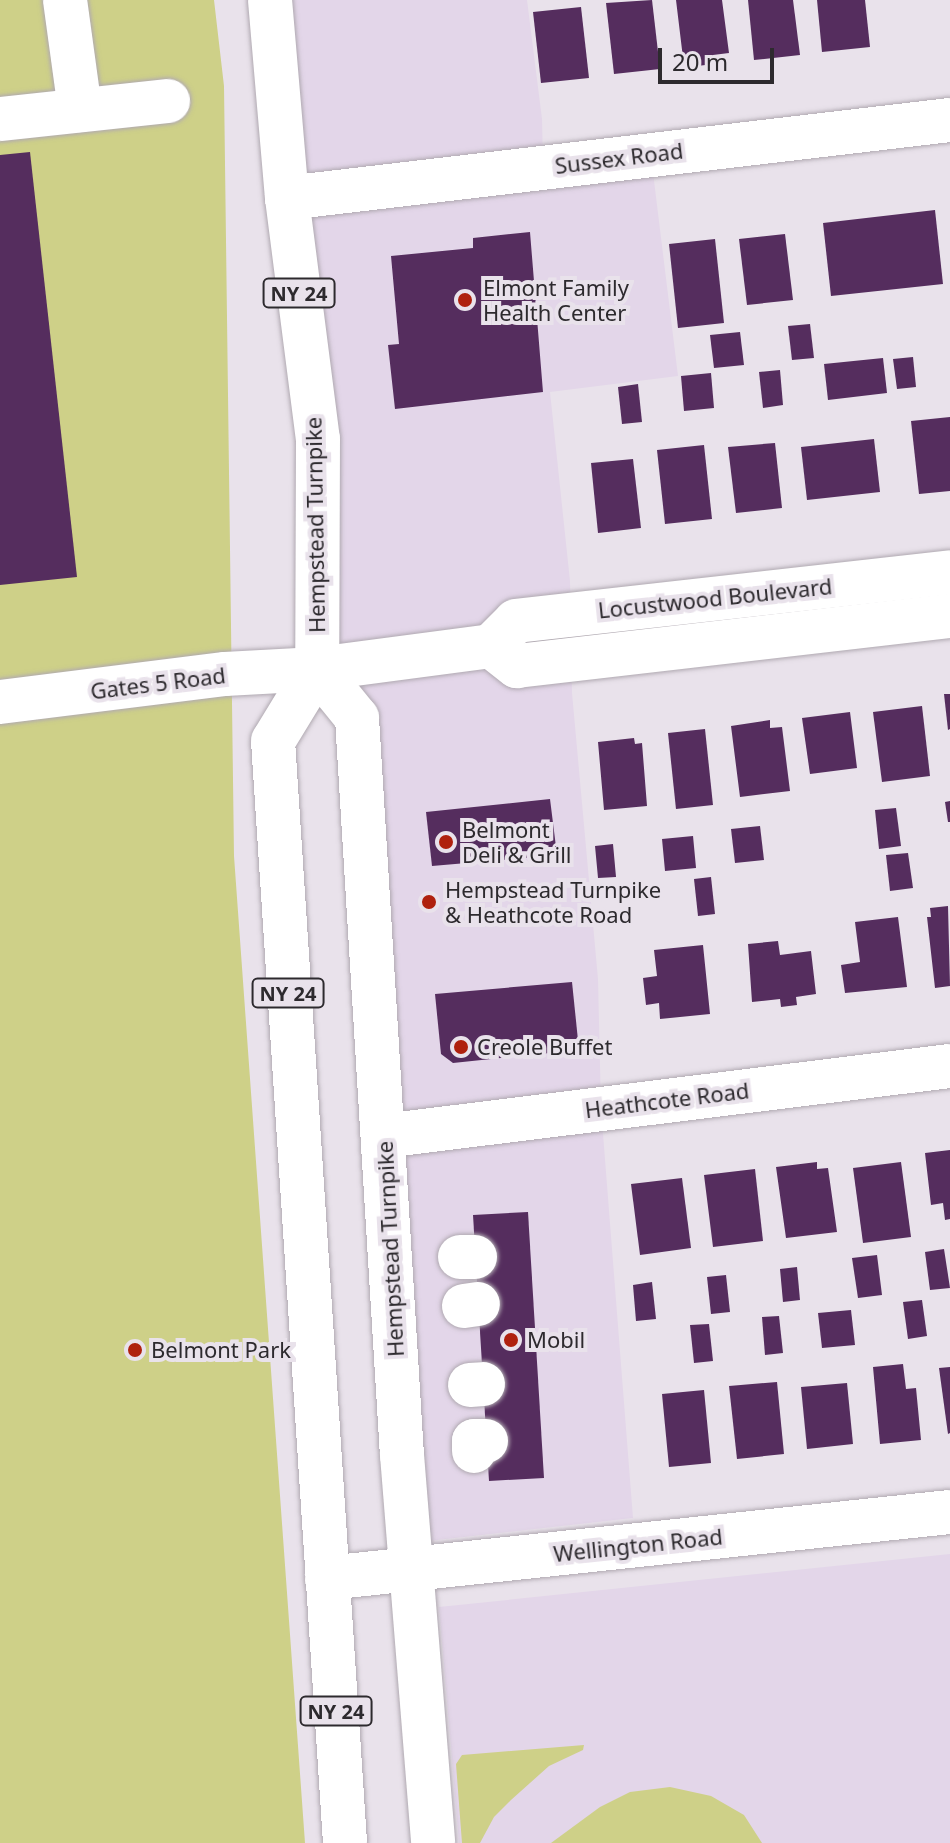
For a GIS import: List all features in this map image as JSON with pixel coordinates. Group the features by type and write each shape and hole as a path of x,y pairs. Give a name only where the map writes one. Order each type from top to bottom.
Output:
{"street":[{"path":"65,0 80,110"},
{"name":"Hempstead Turnpike","path":"270,0 287,198 318,439 317,669 357,718 411,1570 433,1843"},
{"path":"0,119 168,101"},
{"name":"Sussex Road","path":"287,198 950,120"},
{"name":"Locustwood Boulevard","path":"950,572 516,621 491,646 517,666 950,616"},
{"path":"317,669 491,646"},
{"name":"Gates 5 Road","path":"0,702 225,674 317,669"},
{"name":"NY 24","path":"317,669 273,741 345,1843"},
{"name":"Heathcote Road","path":"383,1136 950,1066"},
{"name":"Wellington Road","path":"327,1578 950,1512"}],"shaded area":[{"path":"270,0 527,0 542,119 543,160 650,148 678,376 550,392 570,581 572,693 598,979 601,1108 633,1518 428,1541 357,718 317,669"},
{"path":"950,1554 950,1843 459,1843 439,1607"}],"green space":[{"name":"Belmont Park","path":"0,0 214,0 224,86 234,856 305,1843 0,1843"},
{"path":"584,1745 583,1750 549,1766 511,1800 494,1817 480,1843 462,1843 456,1764 462,1755"},
{"path":"670,1787 711,1796 744,1815 762,1843 551,1843 600,1807 630,1792"}],"building":[{"path":"652,0 660,69 614,74 606,3"},
{"path":"676,0 722,0 729,53 713,55 714,64 697,66 696,57 683,58"},
{"path":"748,0 793,0 800,55 754,60"},
{"path":"817,0 865,0 870,47 822,52"},
{"path":"581,7 589,78 541,83 533,12"},
{"path":"30,152 77,577 0,585 0,155"},
{"path":"935,210 943,284 831,296 823,223"},
{"name":"Elmont Family Health Center","path":"530,232 543,392 395,409 388,345 399,344 391,256 473,248 473,238"},
{"path":"785,234 793,300 747,305 739,239"},
{"path":"715,239 724,323 678,328 669,244"},
{"path":"810,324 814,358 792,360 788,326"},
{"path":"740,332 744,365 714,368 710,335"},
{"path":"913,357 916,387 897,389 893,359"},
{"path":"883,358 887,393 828,400 824,364"},
{"path":"780,370 783,405 763,408 759,372"},
{"path":"711,373 714,408 684,411 681,376"},
{"path":"638,384 642,422 622,424 618,387"},
{"path":"950,417 950,491 919,494 911,421"},
{"path":"874,439 880,492 807,500 801,447"},
{"path":"775,443 782,508 736,513 728,447"},
{"path":"704,445 712,519 665,524 657,450"},
{"path":"633,459 641,528 598,533 591,463"},
{"path":"944,694 950,694 948,730"},
{"path":"922,706 930,776 882,782 873,712"},
{"path":"850,712 857,768 810,774 802,718"},
{"path":"770,720 770,728 782,727 790,791 740,797 731,726"},
{"path":"705,729 713,805 676,809 668,733"},
{"path":"634,738 635,744 642,743 647,806 604,810 598,742"},
{"path":"550,799 557,855 432,866 426,812"},
{"path":"950,801 950,822 948,822 945,802"},
{"path":"896,808 901,846 879,849 875,810"},
{"path":"760,826 764,860 735,863 731,829"},
{"path":"693,836 696,868 665,871 662,839"},
{"path":"613,844 616,877 598,878 595,846"},
{"path":"908,853 913,888 890,891 886,855"},
{"path":"711,877 715,914 698,916 694,879"},
{"path":"948,906 950,986 935,988 927,917 931,917 930,908"},
{"path":"898,917 907,987 845,993 841,965 860,962 855,922"},
{"path":"778,941 780,955 811,951 816,994 796,997 797,1005 781,1007 780,999 752,1002 748,944"},
{"path":"703,945 710,1014 660,1019 659,1003 646,1005 643,978 657,976 654,950"},
{"path":"572,982 579,1050 453,1063 441,1054 435,994"},
{"path":"950,1150 950,1219 945,1220 943,1203 931,1205 925,1153"},
{"path":"817,1162 817,1169 828,1168 837,1232 786,1238 776,1167"},
{"path":"901,1162 911,1237 863,1243 853,1168"},
{"path":"755,1169 763,1241 713,1247 704,1175"},
{"path":"682,1178 691,1248 640,1255 631,1184"},
{"path":"528,1212 544,1478 489,1481 473,1215"},
{"path":"944,1249 950,1288 930,1290 925,1252"},
{"path":"877,1255 882,1295 858,1298 852,1258"},
{"path":"797,1267 800,1300 783,1302 780,1269"},
{"path":"726,1275 730,1312 711,1314 707,1277"},
{"path":"652,1282 656,1319 636,1321 633,1285"},
{"path":"922,1300 927,1336 908,1339 903,1302"},
{"path":"851,1310 855,1345 822,1348 818,1313"},
{"path":"779,1316 783,1353 765,1355 762,1317"},
{"path":"709,1324 713,1361 694,1363 690,1325"},
{"path":"903,1364 906,1389 916,1388 921,1440 880,1444 873,1367"},
{"path":"950,1367 950,1433 948,1434 939,1368"},
{"path":"777,1382 784,1454 737,1459 729,1386"},
{"path":"847,1383 853,1444 807,1449 801,1387"},
{"path":"704,1390 711,1463 669,1467 662,1394"}],"place":[{"name":"Elmont Family Health Center","path":"465,300"},
{"name":"Belmont Deli & Grill","path":"446,842"},
{"name":"Hempstead Turnpike & Heathcote Road","path":"429,902"},
{"name":"Creole Buffet","path":"461,1047"},
{"name":"Mobil","path":"511,1340"},
{"name":"Belmont Park","path":"135,1350"}]}
